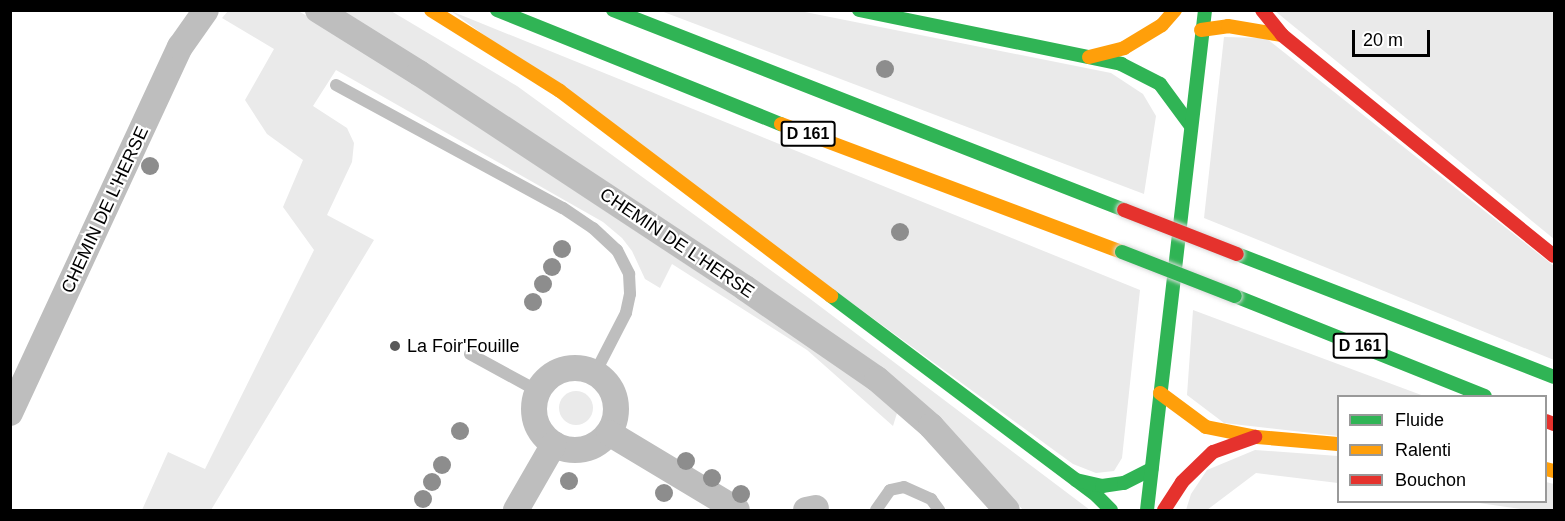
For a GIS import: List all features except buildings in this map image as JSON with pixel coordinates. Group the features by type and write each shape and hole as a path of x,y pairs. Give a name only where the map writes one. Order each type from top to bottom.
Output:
{"main road":[{"path":"430,10 560,91 1076,480 1111,510"},
{"name":"D 161","path":"497,10 869,159 1122,252 1482,395"},
{"name":"D 161","path":"613,10 1554,377"},
{"path":"858,10 1120,63 1160,84 1191,126"},
{"path":"1088,57 1124,48 1162,25 1175,10"},
{"path":"1147,510 1204,10"},
{"path":"1262,10 1282,35 1554,256"},
{"path":"1201,30 1228,26 1282,35"},
{"path":"1161,393 1206,427 1257,437 1337,444"},
{"path":"1164,510 1182,482 1213,452 1257,437"},
{"path":"1076,480 1102,486 1124,483 1152,470"}],"street":[{"name":"CHEMIN DE L'HERSE","path":"10,414 180,47 206,10"},
{"name":"CHEMIN DE L'HERSE","path":"318,10 439,86 735,281 877,379 931,426 1007,510"},
{"path":"569,368 583,368 596,373 613,393 616,407 615,420 609,433 600,442 578,450 554,444 545,437 536,421 534,403 538,391 557,372 569,368"},
{"path":"609,433 737,510"},
{"path":"516,510 554,444"}],"lane":[{"path":"336,85 563,208 593,228 617,250 629,274 630,294 626,313 596,373"},
{"path":"470,354 538,391"},
{"path":"876,510 890,490 904,488 931,499 939,510"}],"shaded area":[{"path":"228,11 298,11 331,29 862,381 898,410 893,426 807,350 672,264 660,288 645,279 632,251 622,238 603,222 336,70 313,106 347,128 354,143 352,162 327,215 374,240 211,510 142,510 168,452 205,469 314,250 283,207 303,160 267,134 245,100 274,49 222,18"},
{"path":"342,11 391,11 517,86 809,298 1090,510 1023,510 952,432"},
{"path":"451,11 1140,290 1122,458 1114,471 1096,473 1073,464"},
{"path":"661,11 800,11 1111,73 1143,94 1156,116 1144,194"},
{"path":"1275,11 1554,11 1554,239"},
{"path":"1224,37 1266,38 1554,266 1554,360 1204,218"},
{"path":"1193,310 1421,395 1337,395 1337,436 1224,423 1187,395"},
{"path":"576,391 588,396 593,408 588,420 576,425 564,420 559,408 564,396"},
{"path":"1255,450 1337,456 1337,483 1256,473 1207,510 1186,510 1191,494 1207,470"},
{"path":"1547,482 1554,484 1554,510 1527,510 1479,503 1547,503"}],"traffic: fast":[{"path":"497,10 781,124"},
{"path":"613,10 1124,210"},
{"path":"859,10 1121,64 1160,84 1191,126"},
{"path":"1147,510 1205,10"},
{"path":"1122,252 1235,296"},
{"path":"1237,254 1554,377"},
{"path":"831,296 1097,496 1111,510"},
{"path":"1235,296 1482,395"},
{"path":"1076,480 1102,486 1124,483 1152,469"}],"traffic: slow":[{"path":"431,10 560,91 831,296"},
{"path":"1089,57 1124,48 1162,25 1175,10"},
{"path":"1201,30 1228,26 1282,35"},
{"path":"781,124 1122,252"},
{"path":"1160,393 1206,427 1257,437 1337,444"},
{"path":"1547,469 1554,471"}],"traffic: jam":[{"path":"1262,10 1282,35 1554,256"},
{"path":"1124,210 1237,254"},
{"path":"1547,421 1554,424"},
{"path":"1164,510 1182,482 1213,452 1255,437"}],"place":[{"name":"La Foir'Fouille","path":"395,346"}]}
